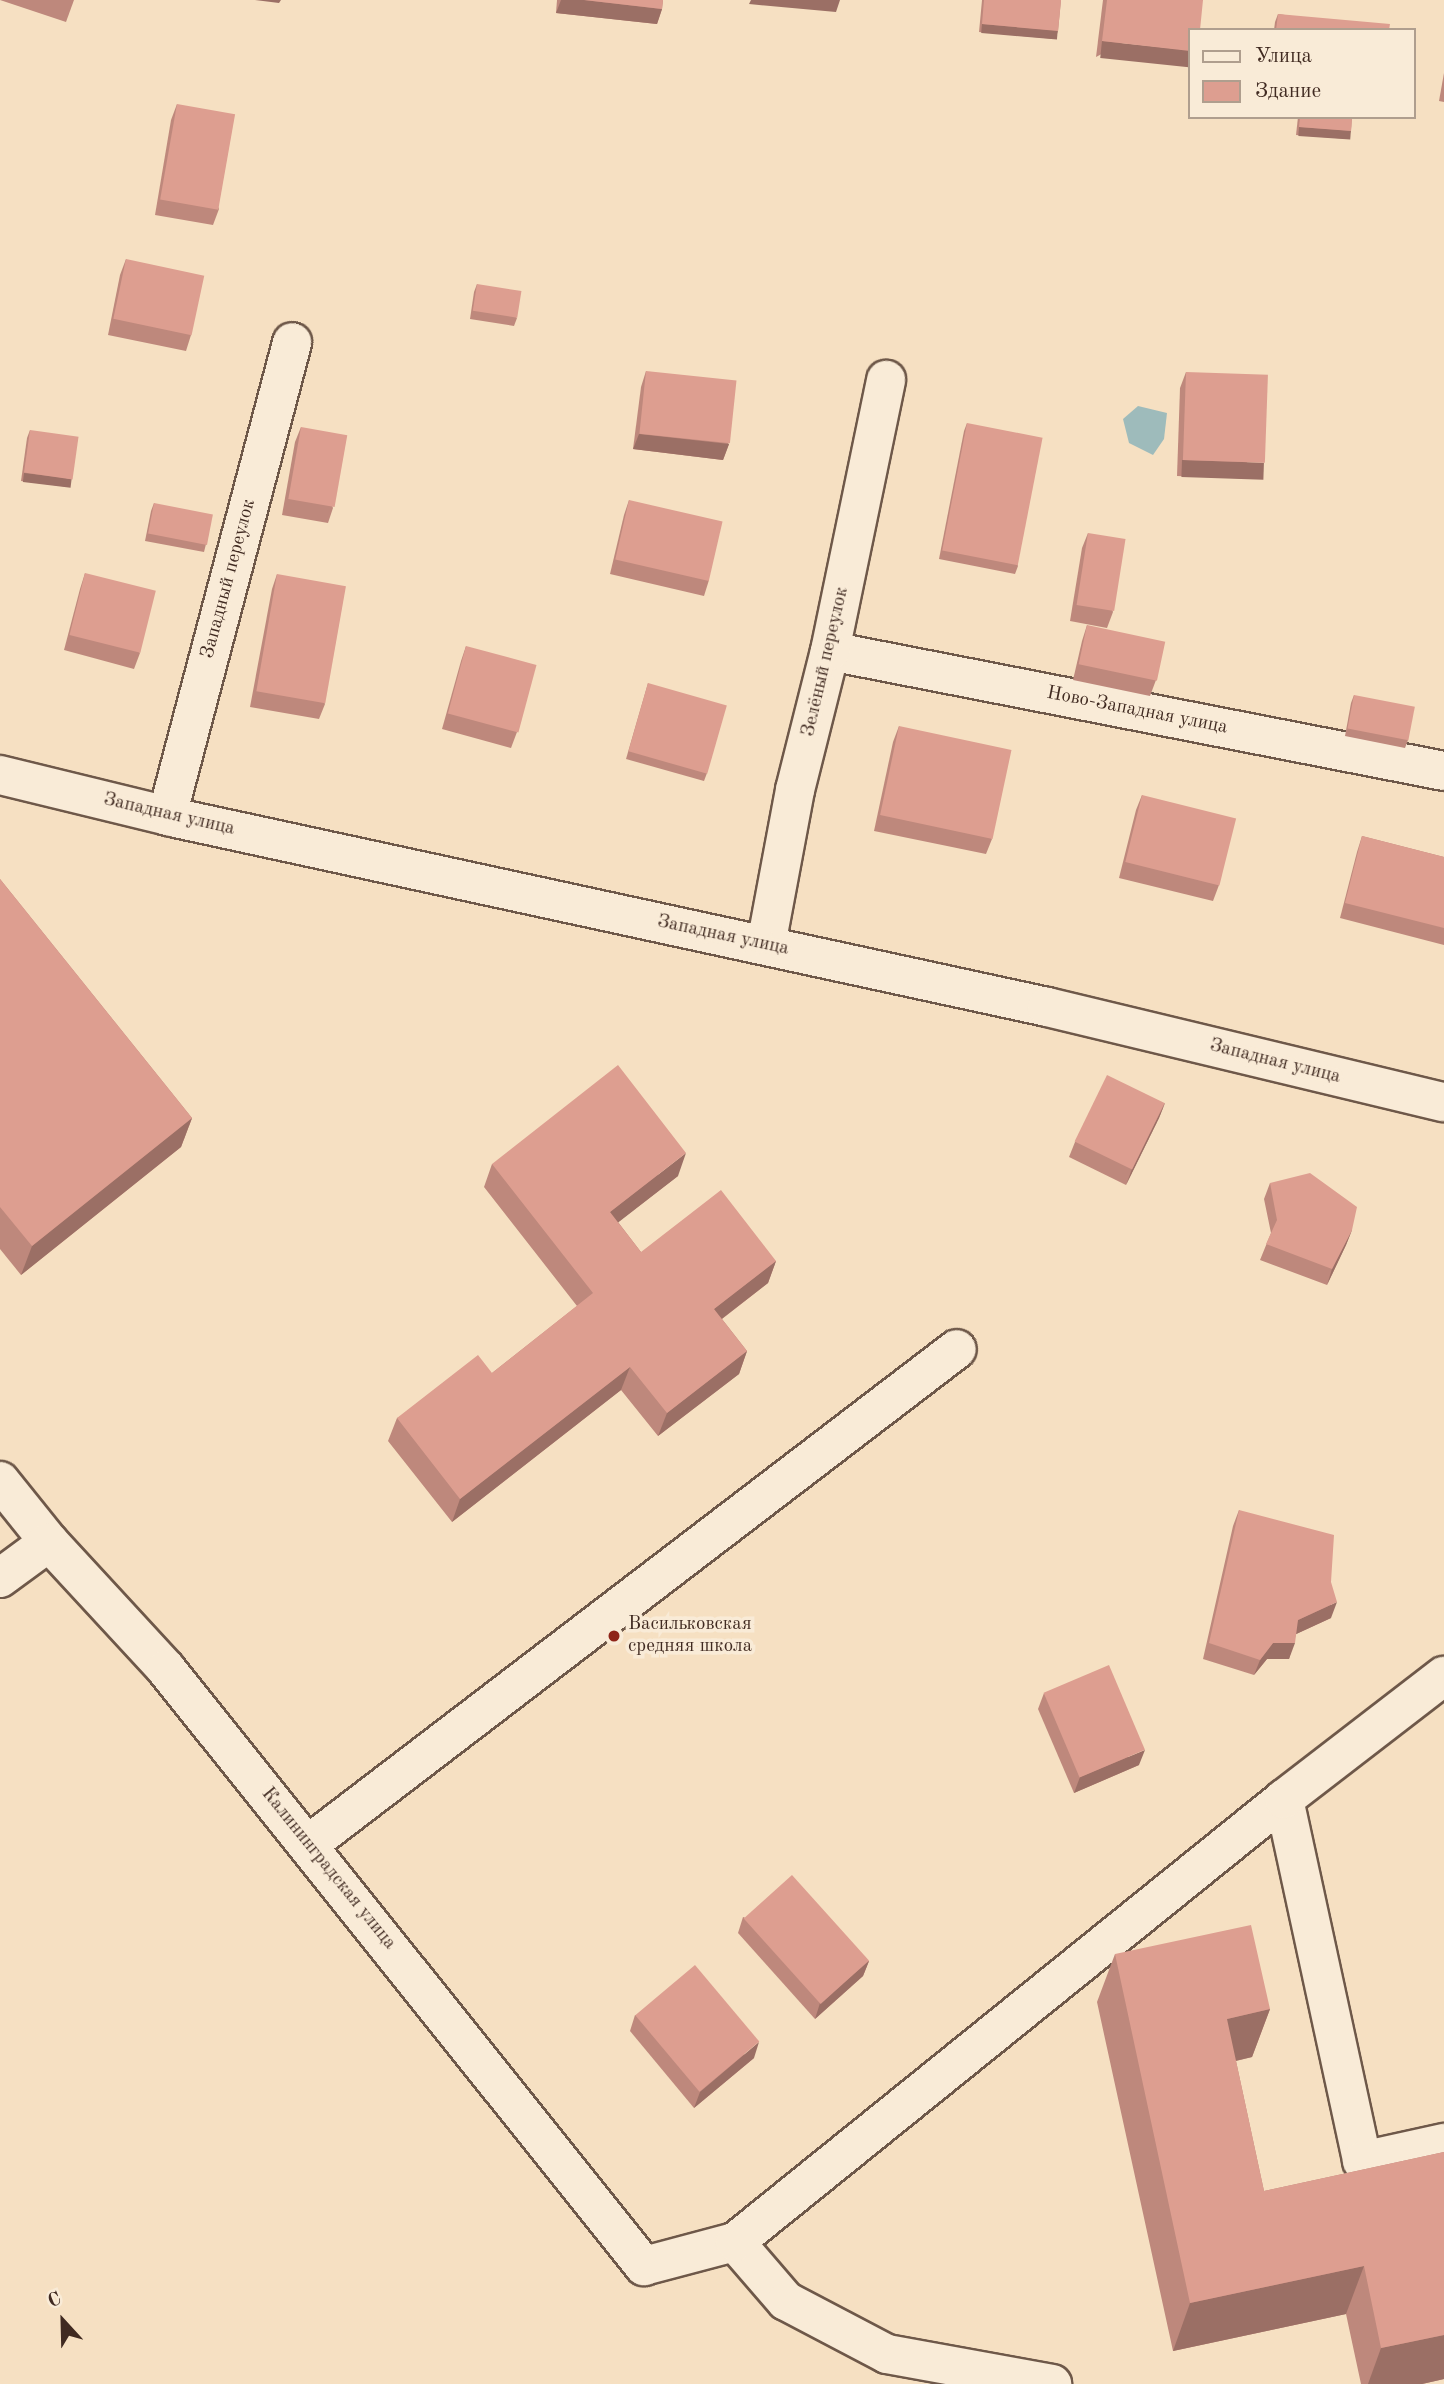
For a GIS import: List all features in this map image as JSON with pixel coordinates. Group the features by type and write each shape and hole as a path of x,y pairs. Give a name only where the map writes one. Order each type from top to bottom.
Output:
{"street":[{"name":"Западный переулок","path":"167,816 292,342"},
{"name":"Зелёный переулок","path":"766,946 795,790 830,650 886,380"},
{"name":"Ново-Западная улица","path":"830,650 1444,771"},
{"name":"Западная улица","path":"0,775 167,816 1047,1007 1444,1102"},
{"path":"309,1844 957,1349"},
{"name":"Калининградская улица","path":"0,1481 50,1542 166,1669 309,1844 644,2266 735,2242"},
{"path":"0,1578 50,1542"},
{"path":"1052,2384 887,2354 786,2301 735,2242 1284,1799 1444,1676"},
{"path":"1284,1799 1362,2161 1444,2143"}],"water":[{"path":"1138,406 1167,413 1164,439 1153,455 1129,443 1123,419"}],"building":[{"path":"584,0 663,0 662,9"},
{"path":"984,0 1061,0 1058,31 982,24"},
{"path":"1107,0 1203,0 1200,28 1188,28 1188,51 1102,41"},
{"path":"1278,14 1390,24 1389,28 1276,28"},
{"path":"177,104 235,114 218,210 160,200"},
{"path":"1300,119 1352,119 1351,131 1299,127"},
{"path":"126,259 204,276 192,335 113,319"},
{"path":"477,284 521,291 517,318 473,311"},
{"path":"646,371 737,381 730,443 639,434"},
{"path":"1186,372 1268,375 1265,463 1183,460"},
{"path":"967,423 1043,438 1018,565 942,551"},
{"path":"301,427 347,435 335,507 288,499"},
{"path":"30,430 79,437 73,479 24,473"},
{"path":"629,500 723,522 709,581 615,559"},
{"path":"154,503 213,514 207,545 148,533"},
{"path":"1088,533 1126,539 1114,611 1077,605"},
{"path":"85,573 156,591 140,653 70,635"},
{"path":"277,574 346,586 325,703 256,691"},
{"path":"1087,625 1165,642 1157,681 1079,664"},
{"path":"466,646 537,665 518,733 448,714"},
{"path":"648,683 727,706 707,774 628,751"},
{"path":"1354,695 1415,707 1408,740 1348,728"},
{"path":"899,726 1011,750 993,839 880,815"},
{"path":"1142,795 1236,818 1219,885 1125,862"},
{"path":"1362,836 1444,857 1444,928 1345,903"},
{"path":"0,879 192,1118 32,1246 0,1207"},
{"path":"618,1065 686,1153 610,1212 641,1252 721,1190 776,1261 714,1309 747,1351 667,1413 630,1367 460,1499 397,1418 478,1355 492,1373 593,1293 492,1164"},
{"path":"1107,1075 1165,1103 1132,1170 1075,1142"},
{"path":"1310,1173 1357,1207 1352,1230 1332,1269 1266,1244 1277,1220 1270,1183"},
{"path":"1239,1510 1334,1535 1331,1582 1337,1602 1298,1620 1295,1643 1273,1643 1260,1660 1209,1643"},
{"path":"1109,1665 1145,1750 1080,1777 1044,1693"},
{"path":"792,1875 869,1960 821,2004 744,1918"},
{"path":"1251,1925 1270,2009 1227,2019 1264,2191 1444,2152 1444,2335 1381,2348 1364,2266 1190,2303 1115,1954"},
{"path":"695,1965 759,2042 700,2092 635,2015"}],"place":[{"name":"Васильковская средняя школа","path":"614,1636"}]}
